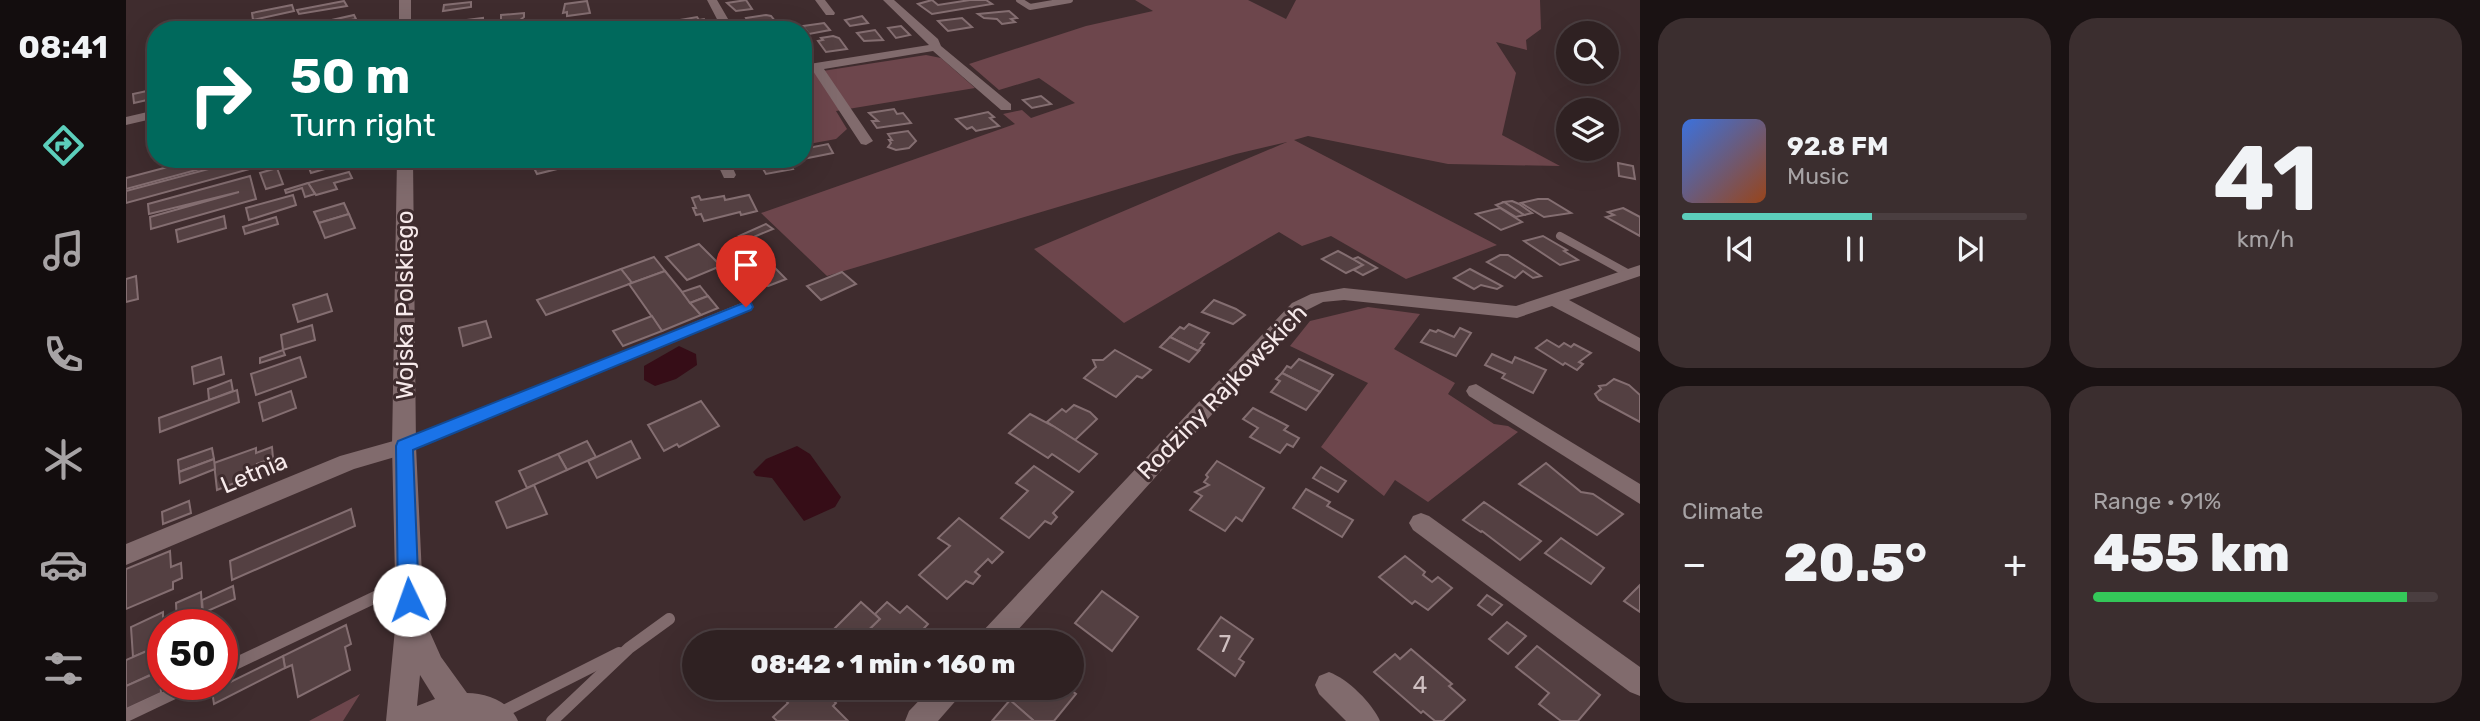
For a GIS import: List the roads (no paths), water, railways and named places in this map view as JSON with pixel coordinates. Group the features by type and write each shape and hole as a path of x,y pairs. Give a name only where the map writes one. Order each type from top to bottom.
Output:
{"main road":[{"path":"405,0 405,21"},
{"name":"Wojska Polskiego","path":"401,721 410,619 404,446 405,168"},
{"name":"Wojska Polskiego","path":"410,619 421,648 458,708"},
{"path":"419,721 439,712 458,708 472,708 500,718"}],"street":[{"path":"712,0 723,21"},
{"path":"820,0 830,13"},
{"path":"888,0 934,41 935,47 1006,107"},
{"path":"812,68 935,47"},
{"path":"812,71 866,141"},
{"path":"126,121 147,116"},
{"path":"726,168 729,175"},
{"name":"Rodziny Rajkowskich","path":"1001,630 1292,311 1304,302 1318,297 1344,294 1517,312 1635,272"},
{"path":"1555,300 1640,346"},
{"path":"1476,391 1640,495"},
{"name":"Letnia","path":"126,555 348,462 404,446"},
{"path":"1421,523 1640,683"},
{"path":"1329,685 1366,721"},
{"path":"919,721 938,700"}],"lane":[{"path":"1019,0 1030,7 1070,0"},
{"path":"1560,236 1635,272"},
{"path":"404,446 746,307"},
{"path":"238,662 407,582"},
{"path":"552,721 629,648 670,618"},
{"path":"500,718 629,648"},
{"path":"126,716 160,700"}]}
